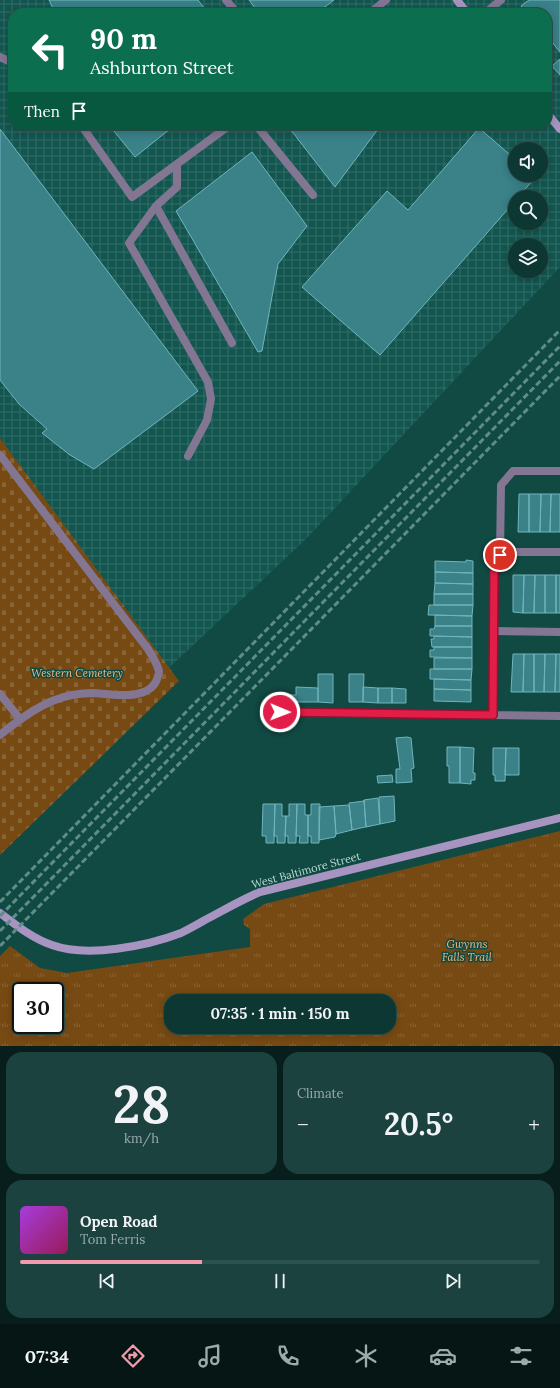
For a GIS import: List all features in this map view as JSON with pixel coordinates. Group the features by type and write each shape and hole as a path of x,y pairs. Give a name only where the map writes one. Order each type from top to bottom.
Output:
{"main road":[{"path":"457,0 463,8"},
{"path":"552,119 560,129"},
{"name":"West Baltimore Street","path":"0,913 28,934 52,946 75,950 100,950 126,947 153,942 182,932 260,892 560,818"}],"street":[{"path":"226,0 233,8"},
{"path":"376,8 386,0"},
{"path":"491,8 501,0"},
{"path":"85,130 132,197 223,130"},
{"path":"260,130 313,195"},
{"path":"177,164 177,187 156,206 129,243 208,382 211,399 207,420 188,456"},
{"path":"156,206 232,343"},
{"path":"0,456 148,649 159,672 156,682 147,690 138,694 122,696 92,693 71,695 52,701 20,719 0,734"},
{"path":"500,555 501,485 513,471 560,471"},
{"path":"493,715 494,563 500,555 508,552 560,552"},
{"path":"494,631 560,632"},
{"path":"0,694 20,719"},
{"path":"280,712 560,716"}],"shaded area":[{"path":"0,0 560,0 560,267 307,538 169,668 0,438"}],"green space":[{"name":"Western Cemetery","path":"0,438 179,681 0,855"},
{"name":"Gwynns Falls Trail","path":"560,831 560,1046 0,1046 0,956 10,946 40,968 67,973 250,947 250,929 244,925 243,919 264,904"}],"building":[{"path":"49,0 198,0 204,8 53,8"},
{"path":"249,0 334,0 324,8 255,8"},
{"path":"529,0 560,0 560,52 552,42 552,8 523,8 521,6"},
{"path":"560,59 560,75 552,66"},
{"path":"0,129 198,391 94,469 70,455 42,433 47,429 19,404 0,380"},
{"path":"113,130 169,130 135,157"},
{"path":"291,130 377,130 335,187"},
{"path":"477,130 481,130 508,153 508,182 532,182 524,190 508,190 508,209 380,355 302,287 387,191 408,210"},
{"path":"252,152 307,226 278,264 262,351 258,352 176,211"},
{"path":"519,494 529,494 529,532 518,532"},
{"path":"529,494 541,494 540,532 529,532"},
{"path":"541,494 551,494 550,532 540,532"},
{"path":"551,494 560,494 560,532 550,532"},
{"path":"466,560 473,561 473,573 435,572 435,561 466,562"},
{"path":"435,572 473,573 473,584 435,583"},
{"path":"513,575 524,575 523,613 513,612"},
{"path":"524,575 535,575 534,613 523,613"},
{"path":"535,575 545,575 545,613 534,613"},
{"path":"545,575 556,575 556,613 545,613"},
{"path":"556,575 560,575 560,613 556,613"},
{"path":"435,583 473,584 473,594 434,594"},
{"path":"434,594 473,594 473,605 434,605"},
{"path":"429,605 473,605 472,616 428,615"},
{"path":"435,615 472,616 472,626 435,626"},
{"path":"435,626 472,626 472,637 430,636 430,629 434,629"},
{"path":"434,636 472,637 472,647 432,647 431,639 434,639"},
{"path":"434,647 472,647 472,658 430,657 430,650 434,650"},
{"path":"513,654 524,654 523,692 511,692"},
{"path":"524,654 534,654 534,692 523,692"},
{"path":"534,654 545,654 544,692 534,692"},
{"path":"545,654 556,654 555,692 544,692"},
{"path":"556,654 560,654 560,692 555,692"},
{"path":"434,658 472,658 472,669 434,669"},
{"path":"430,669 472,669 471,680 430,679"},
{"path":"318,674 333,674 333,703 318,702"},
{"path":"349,674 364,674 363,702 349,702"},
{"path":"434,679 471,680 471,690 434,689"},
{"path":"296,687 318,688 318,702 288,702 288,695 296,695"},
{"path":"363,687 378,688 378,703 363,702"},
{"path":"378,688 392,688 392,703 378,703"},
{"path":"392,688 406,689 406,703 392,703"},
{"path":"434,689 471,690 471,702 434,701"},
{"path":"396,738 411,738 414,768 411,769 412,782 396,783 396,769 400,769"},
{"path":"447,747 460,747 460,783 449,783"},
{"path":"460,747 474,748 473,773 475,773 475,780 471,780 471,784 460,783"},
{"path":"493,748 506,748 505,781 495,781 495,775 493,775"},
{"path":"506,748 519,748 519,775 505,775"},
{"path":"392,775 393,782 378,783 377,776"},
{"path":"394,796 395,821 380,824 379,797"},
{"path":"378,798 380,824 366,827 364,800"},
{"path":"364,800 366,827 352,830 349,803"},
{"path":"263,804 275,804 274,843 266,843 266,836 262,836"},
{"path":"275,804 282,804 282,816 286,816 285,843 277,843 277,836 274,836"},
{"path":"289,804 297,804 296,843 288,843 288,836 285,836 286,816 289,816"},
{"path":"297,804 305,804 305,815 308,815 308,843 299,843 300,836 296,836"},
{"path":"311,804 320,804 319,843 311,843 311,836 308,836 308,815 311,815"},
{"path":"349,805 352,830 336,834 334,806"},
{"path":"334,806 335,837 319,840 319,807"}],"railway":[{"path":"0,902 560,330"},
{"path":"0,916 560,346"},
{"path":"0,931 560,361"},
{"path":"0,946 560,376"}],"route":[{"path":"280,712 493,715 494,563 500,555"}]}
